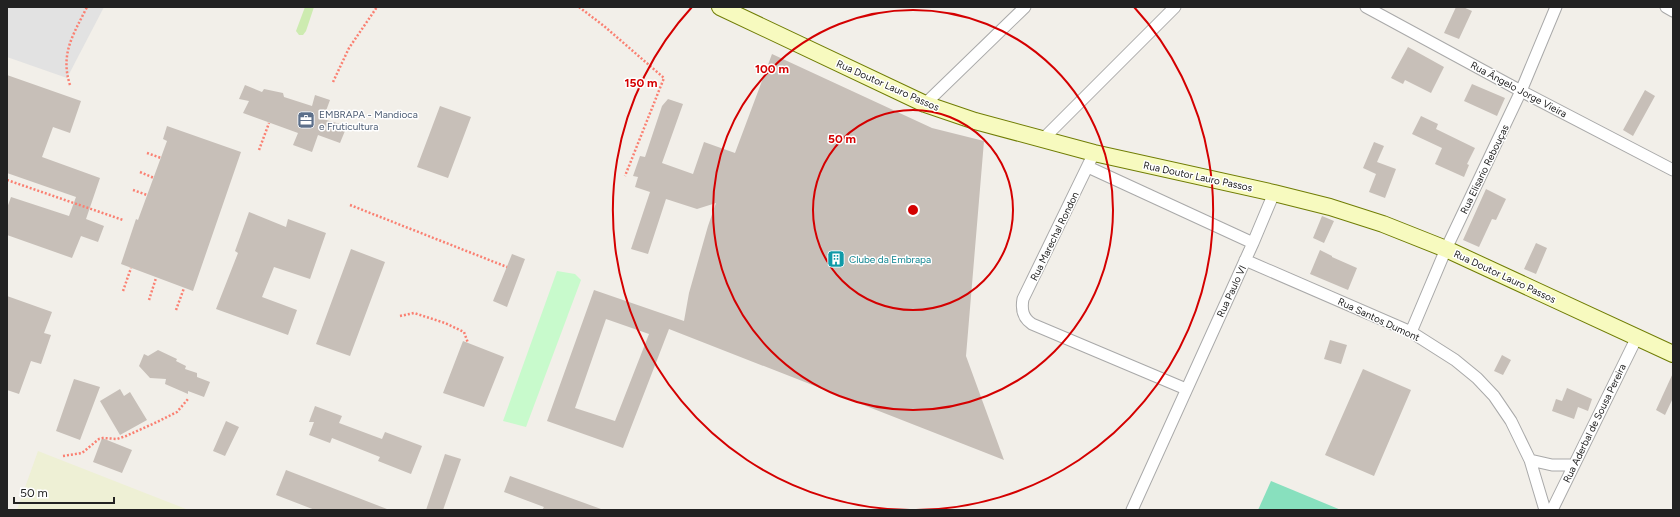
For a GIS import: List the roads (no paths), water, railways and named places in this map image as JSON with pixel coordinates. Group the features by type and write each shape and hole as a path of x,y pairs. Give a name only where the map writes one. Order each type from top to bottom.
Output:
{"main road":[{"name":"Rua Doutor Lauro Passos","path":"720,7 925,104 1001,129 1042,140 1091,160 1274,193 1330,207 1383,224 1446,249 1673,354"}],"street":[{"path":"925,104 1025,7"},
{"path":"1042,140 1175,7"},
{"name":"Rua Ângelo Jorge Vieira","path":"1366,7 1521,91 1673,170"},
{"name":"Rua Elisario Rebouças","path":"1411,332 1446,249 1521,91 1556,7"},
{"path":"1666,7 1673,11"},
{"path":"1091,160 1253,243"},
{"name":"Rua Marechal Rondon","path":"1091,160 1023,299 1022,312 1025,320 1186,389"},
{"name":"Rua Paulo VI","path":"1132,510 1253,243 1274,193"},
{"name":"Rua Santos Dumont","path":"1245,260 1411,332 1455,360 1477,378 1490,392 1512,421 1530,460 1545,510"},
{"name":"Rua Aderbal de Sousa Pereira","path":"1552,510 1637,337"},
{"path":"1530,460 1552,465 1574,464"}],"place":[{"name":"EMBRAPA - Mandioca e Fruticultura","path":"306,120"},
{"name":"Clube da Embrapa","path":"836,259"}]}
